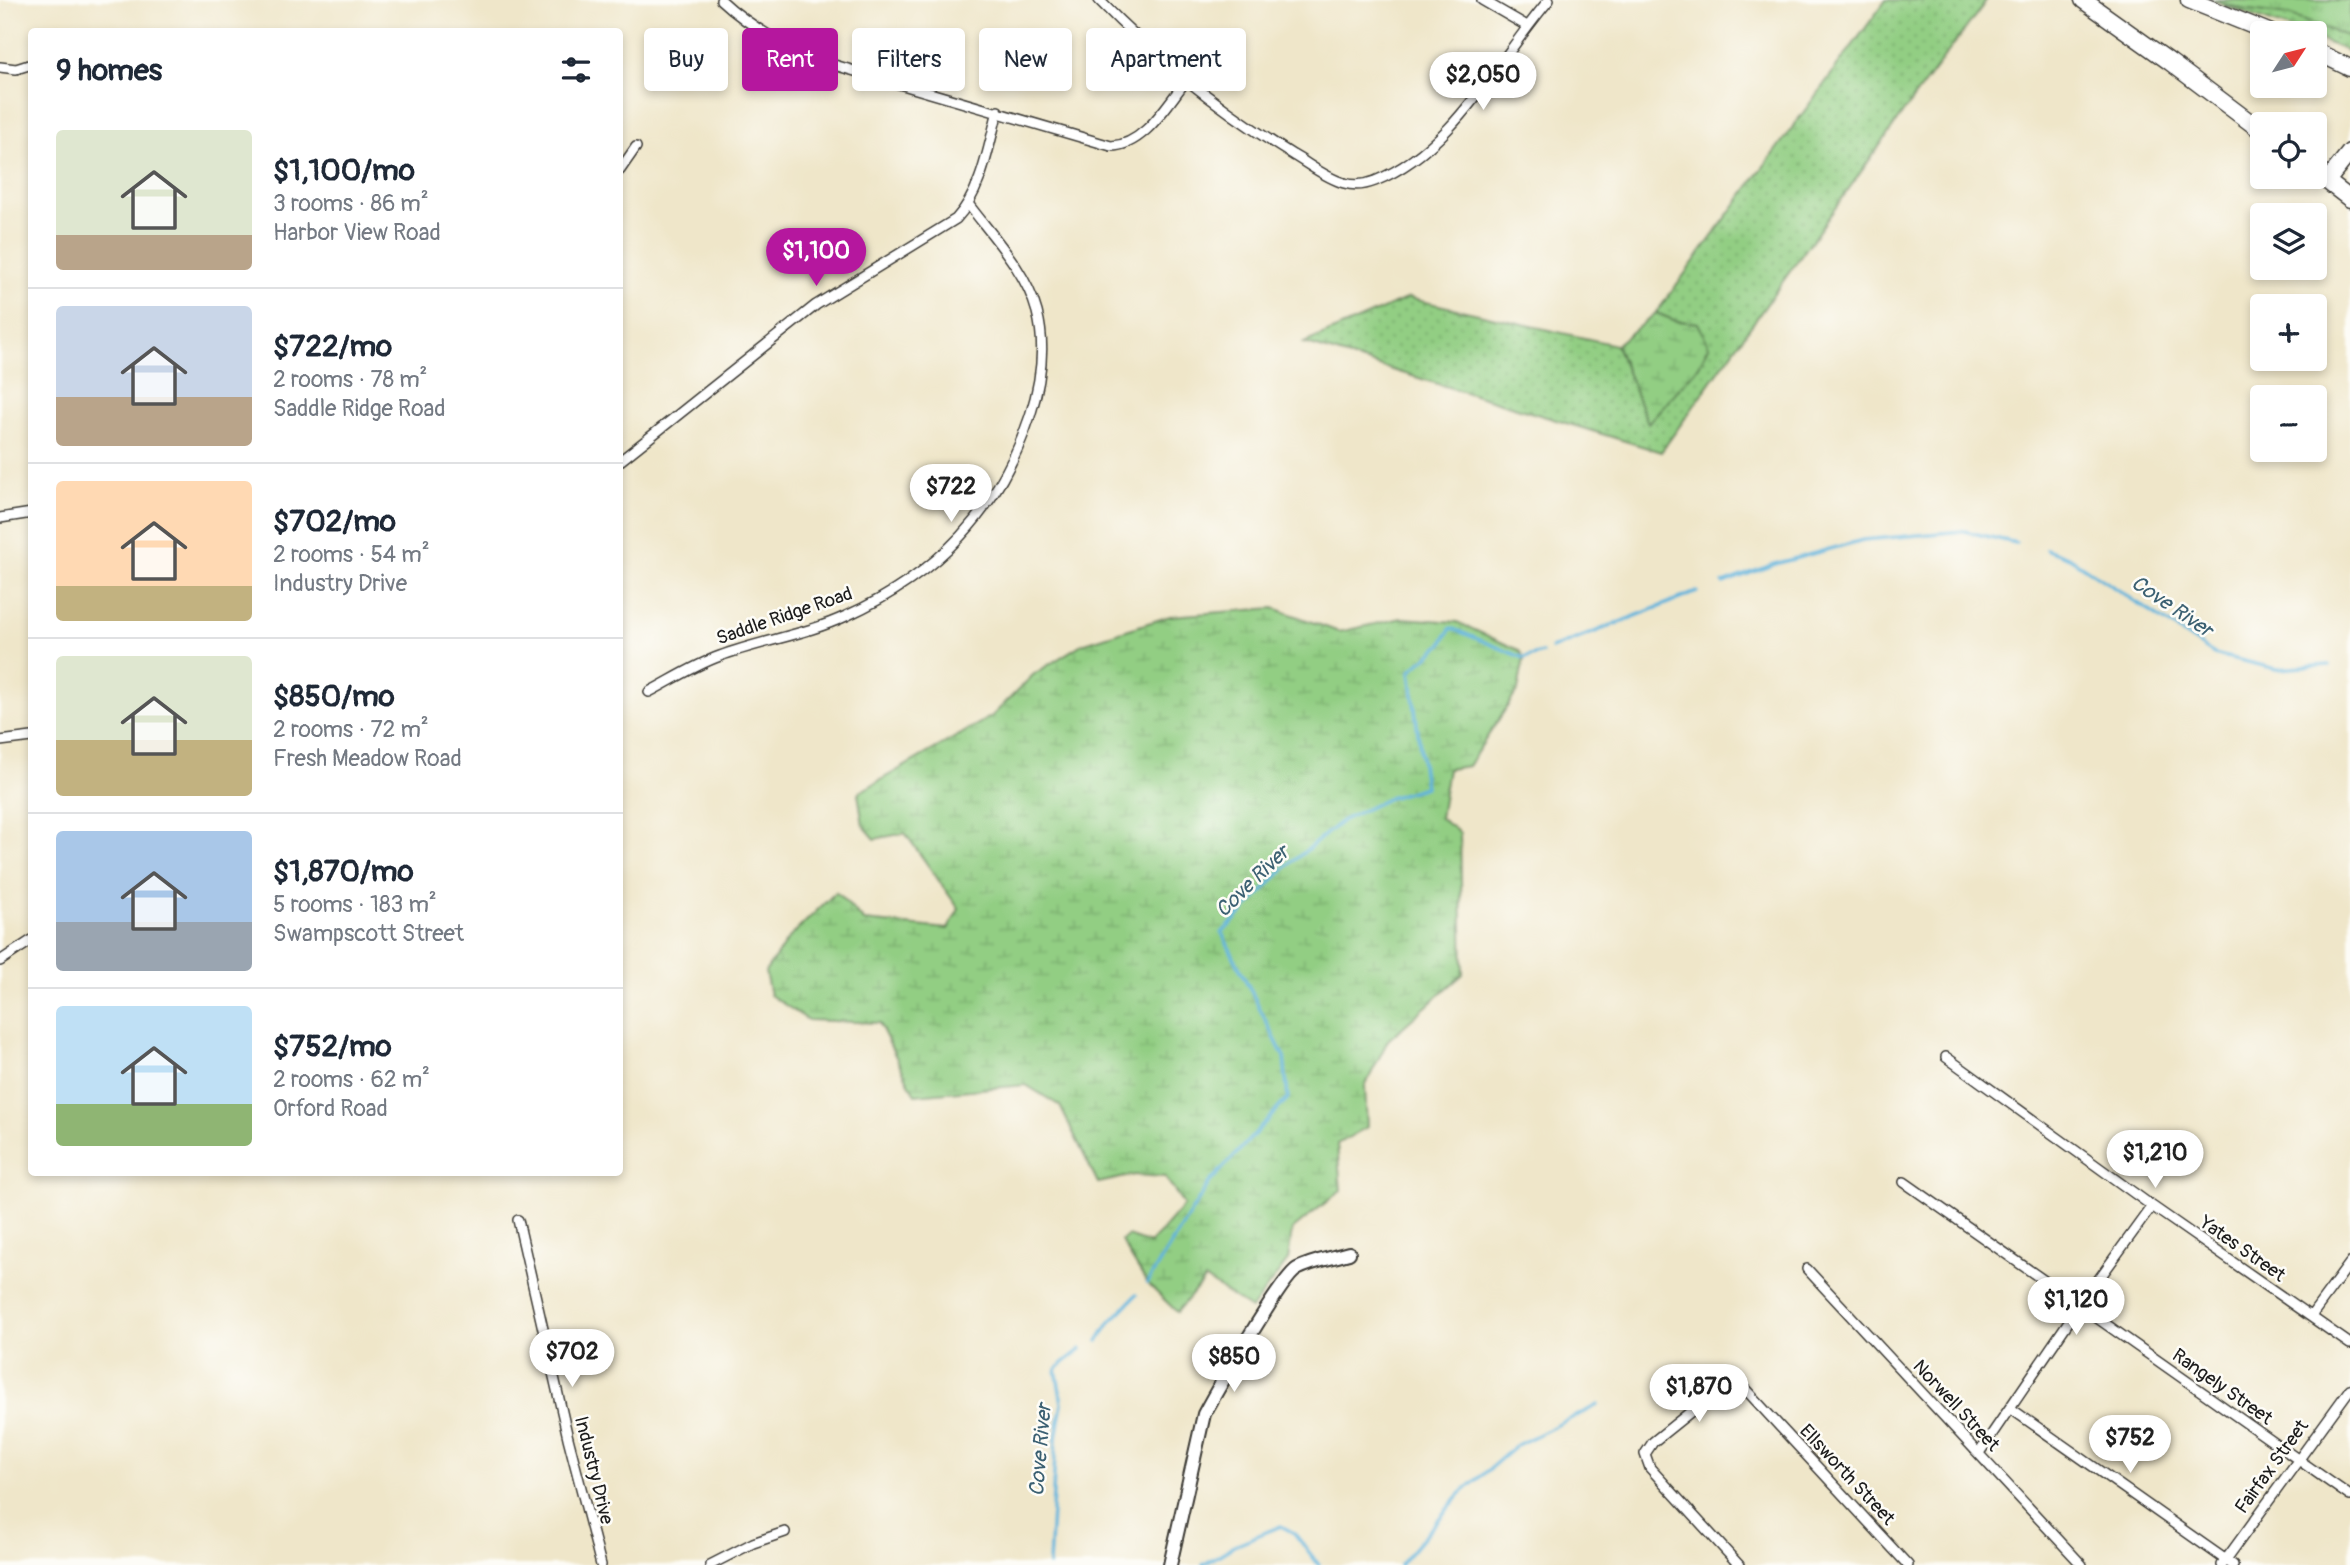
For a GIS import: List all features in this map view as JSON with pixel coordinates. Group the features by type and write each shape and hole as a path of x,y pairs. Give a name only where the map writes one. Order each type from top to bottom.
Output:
{"highway":[{"path":"2083,0 2250,122"},
{"path":"2189,0 2250,25"},
{"path":"2328,57 2350,68"},
{"path":"2327,172 2350,152"},
{"path":"2327,181 2349,196"}],"street":[{"path":"721,0 743,19 796,51 824,62 998,111 1101,144 1120,146 1132,141 1147,129 1178,91"},
{"path":"1099,0 1126,28"},
{"path":"1482,0 1527,26"},
{"path":"1199,91 1252,130 1335,180 1358,185 1379,180 1404,166 1436,140 1480,93 1527,26 1549,0"},
{"path":"0,67 16,69 28,65"},
{"path":"623,459 816,305 956,219 969,205 976,190 998,111"},
{"path":"623,166 636,147"},
{"name":"Saddle Ridge Road","path":"649,692 717,656 845,617 916,577 944,554 986,508 1019,449 1035,402 1044,353 1037,311 1021,274 969,205"},
{"path":"0,518 28,514"},
{"path":"0,741 28,738"},
{"path":"0,961 28,943"},
{"name":"Yates Street","path":"1946,1057 2152,1206 2350,1344"},
{"name":"Rangely Street","path":"1904,1182 2350,1496"},
{"path":"1979,1453 2080,1305 2152,1206"},
{"name":"Industry Drive","path":"518,1220 568,1438 601,1565"},
{"path":"1170,1565 1204,1414 1214,1395 1280,1289 1295,1270 1349,1253"},
{"path":"2311,1316 2350,1262"},
{"name":"Norwell Street","path":"1807,1269 2082,1565"},
{"name":"Ellsworth Street","path":"1739,1565 1650,1468 1645,1454 1653,1442 1734,1377 1908,1565"},
{"name":"Fairfax Street","path":"2227,1563 2297,1460 2350,1389"},
{"path":"2010,1408 2227,1563"},
{"path":"710,1565 753,1543 785,1532"}],"green space":[{"path":"1886,0 1987,0 1913,99 1661,452 1304,343 1408,298 1616,345 1648,423 1699,366 1698,323 1676,321 1656,313"},
{"path":"2212,0 2350,0 2350,37 2328,29 2328,21 2305,21 2288,15 2242,9"},
{"path":"2225,0 2350,0 2350,52 2328,43 2328,21 2268,21 2224,6"},
{"path":"1656,313 1676,321 1698,323 1709,346 1699,366 1648,423 1616,345"},
{"path":"1274,608 1339,632 1402,618 1457,622 1519,650 1524,658 1518,690 1468,766 1448,769 1440,818 1460,833 1463,974 1388,1040 1365,1086 1367,1127 1337,1144 1341,1190 1292,1230 1288,1260 1251,1309 1205,1279 1177,1312 1147,1283 1121,1241 1128,1236 1150,1244 1184,1205 1165,1177 1135,1175 1098,1183 1060,1106 1026,1085 915,1095 879,1023 808,1020 770,995 765,972 789,938 836,892 864,921 948,929 959,909 905,833 875,839 863,825 858,793 992,716 1034,674 1082,644 1170,616"}],"waterway":[{"name":"Cove River","path":"1723,583 1775,564 1863,540 1964,531 2016,543"},
{"name":"Cove River","path":"2046,549 2070,558 2214,654 2277,669 2329,665"},
{"name":"Cove River","path":"1551,649 1697,592"},
{"name":"Cove River","path":"1147,1283 1209,1183 1288,1098 1284,1057 1222,933 1286,867 1343,820 1389,798 1425,787 1410,671 1441,645 1451,628 1524,658 1542,653"},
{"name":"Cove River","path":"1098,1341 1110,1322 1136,1295"},
{"name":"Cove River","path":"1049,1565 1056,1438 1062,1403 1056,1369 1081,1349"},
{"path":"1400,1565 1460,1494 1517,1445 1598,1405"},
{"path":"1203,1565 1237,1544 1281,1526 1294,1533 1319,1565"}]}
